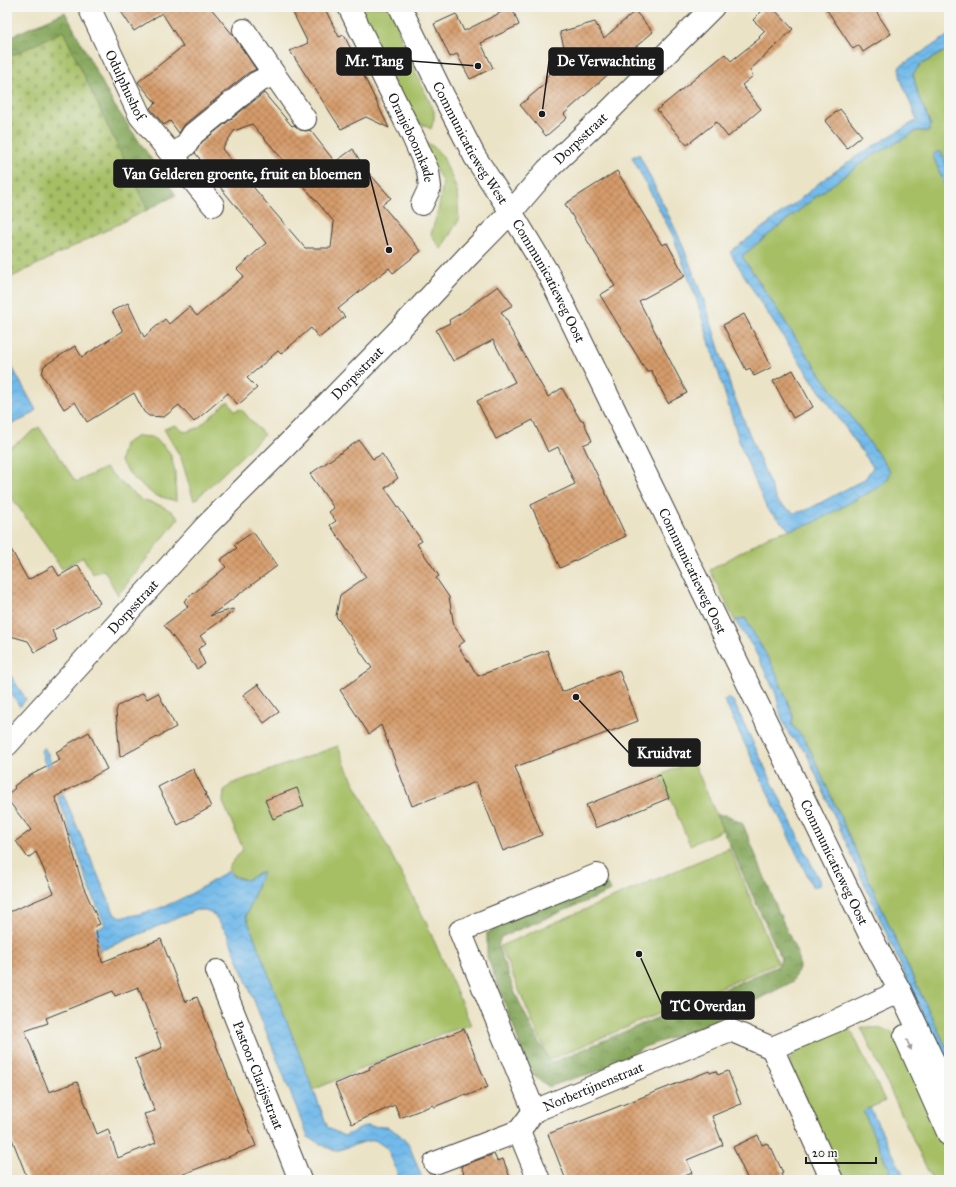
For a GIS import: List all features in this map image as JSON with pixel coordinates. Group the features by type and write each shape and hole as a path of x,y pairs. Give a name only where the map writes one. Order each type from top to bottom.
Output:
{"street":[{"name":"Odulphushof","path":"89,7 136,110 213,205"},
{"name":"Oranjeboomkade","path":"350,7 428,171 430,187 422,204"},
{"name":"Communicatieweg West","path":"400,7 475,157 511,212"},
{"name":"Dorpsstraat","path":"7,745 206,526 277,456 398,331 511,212 547,170 608,112 713,7"},
{"path":"244,30 304,119"},
{"path":"173,156 186,145 193,134 209,121 256,83 274,74"},
{"name":"Communicatieweg Oost","path":"511,212 549,275 869,933 949,1135"},
{"name":"Norbertijnenstraat","path":"597,875 460,931 534,1111 730,1030 772,1048"},
{"name":"Pastoor Clarijsstraat","path":"217,970 300,1180"},
{"path":"832,1180 772,1048 836,1021 894,994"},
{"name":"Communicatieweg Oost","path":"894,994 949,1094"},
{"path":"435,1163 519,1131 534,1111"},
{"path":"519,1131 539,1180"}],"green space":[{"path":"357,7 391,7 404,48 434,111 434,119 431,129 411,118"},
{"path":"65,12 114,105 176,195 145,211 147,209 63,31 7,58 7,38"},
{"path":"63,31 147,209 10,278 7,276 7,58"},
{"path":"949,49 949,169 941,152 933,156 949,195 949,1053 910,971 806,741 792,725 793,715 745,618 735,621 710,570 771,535 811,524 877,488 888,479 890,471 805,352 742,256 817,196 867,159 917,131 929,131 931,125 918,95 913,74 920,65"},
{"path":"419,138 434,147 443,157 457,190 459,220 441,249 431,234 438,211 443,183"},
{"path":"228,401 235,411 241,409 264,435 194,501 181,458 164,429 175,425 185,432 198,428"},
{"path":"39,427 76,482 105,468 142,500 162,506 179,518 118,595 104,570 93,574 83,557 62,569 7,491 7,450"},
{"path":"138,436 152,437 163,445 170,453 175,471 176,501 154,495 133,478 120,461 124,444"},
{"path":"338,746 346,767 425,920 471,1025 444,1033 313,1090 246,916 263,871 247,880 234,876 228,868 243,849 223,802 224,791 231,784"},
{"path":"693,761 723,830 690,845 660,775"},
{"path":"716,815 727,815 743,824 798,955 799,968 792,982 697,1029 644,1047 606,1069 549,1087 528,1072 515,1030 487,957 487,933 511,919 608,884 611,891 501,937 498,946 515,993 539,1043 551,1063 778,966 781,958"},
{"path":"729,848 778,963 549,1060 500,946"},
{"path":"849,1026 885,1101 863,1111 894,1180 841,1180 789,1060 799,1049"},
{"path":"861,1027 890,1031 902,1046 949,1144 949,1180 932,1180"}],"water":[{"path":"949,35 949,49 920,65 913,74 918,95 931,125 929,131 917,131 867,159 817,196 742,256 805,352 890,471 888,479 877,488 811,524 790,530 767,509 741,447 696,298 673,236 632,157 639,154 681,241 706,306 732,391 777,502 794,513 807,510 865,479 873,467 762,305 730,252 798,201 820,182 860,154 917,120 901,80 899,67"},
{"path":"936,152 941,152 949,169 949,195 933,156"},
{"path":"7,358 36,410 26,418 7,426 7,402 12,399 7,391"},
{"path":"745,618 775,670 793,715 792,725 806,741 910,971 949,1053 949,1071 806,752 790,736 781,716 776,694 753,647 735,621"},
{"path":"7,670 26,699 20,707 7,687"},
{"path":"728,698 733,701 821,884 813,888 724,700"},
{"path":"44,747 115,915 130,916 163,907 196,891 228,871 235,878 247,880 263,871 246,916 328,1128 344,1136 366,1126 387,1127 399,1134 409,1145 423,1180 400,1180 388,1149 375,1140 335,1151 308,1137 228,935 215,916 206,910 196,910 74,962 7,969 91,933 105,925 88,884 68,824 44,761 41,750"},
{"path":"870,1108 906,1180 894,1180 863,1111"}],"building":[{"path":"118,7 210,7 233,35 256,69 248,73 185,124 179,133 170,121 164,125 150,108 156,103 138,82 183,46 162,13 134,31"},
{"path":"290,7 324,7 339,37 344,35 389,128 366,117 341,129 290,51 308,43"},
{"path":"512,7 519,25 481,43 493,68 470,79 457,54 450,57 434,24 456,14 464,31"},
{"path":"766,7 772,7 793,29 750,70 753,76 742,85 761,109 728,137 716,122 687,145 657,110 725,54 731,61 760,38 759,37 765,31 753,20"},
{"path":"825,7 873,7 891,34 863,52 859,45 853,49"},
{"path":"635,11 653,32 611,68 613,70 564,114 567,118 546,136 520,105 546,83 546,77 567,58 560,32 595,22 604,38"},
{"path":"264,93 292,126 294,125 300,130 310,130 335,162 353,149 363,166 391,198 382,205 421,251 393,273 389,268 338,309 345,317 319,338 311,328 281,354 278,351 247,378 257,388 238,405 228,393 194,422 179,405 164,417 149,416 144,412 134,393 87,422 75,402 64,409 42,374 44,366 75,346 82,357 123,331 112,311 128,303 144,337 165,319 169,324 189,307 197,316 244,276 237,269 266,243 198,160 200,159 195,153 202,142","holes":["252,124 298,177 302,184 334,222 331,248 305,248 222,149 234,131"]},
{"path":"840,109 862,136 847,148 825,121"},
{"path":"617,171 662,245 667,243 685,276 639,301 687,393 668,403 651,370 647,372 600,295 615,286 565,204"},
{"path":"498,286 513,305 501,312 548,397 562,388 581,421 583,420 592,441 583,445 626,536 560,568 531,505 575,484 558,447 548,452 533,420 496,439 477,401 515,382 493,340 453,361 436,330 450,323 449,320"},
{"path":"744,314 772,367 754,376 750,368 746,370 723,325"},
{"path":"793,370 813,407 793,418 773,381"},
{"path":"359,440 373,459 382,454 398,478 385,488 422,541 417,544 439,576 436,578 449,597 454,626 465,641 458,646 478,676 547,650 562,692 619,670 638,721 515,767 542,835 503,851 476,782 412,806 381,725 369,734 340,690 372,668 336,616 340,595 366,577 330,525 336,521 329,512 334,508 310,474"},
{"path":"253,532 277,566 210,616 233,609 234,611 200,636 206,643 198,649 205,664 197,669 164,625 188,607 184,601 226,567 220,560 237,548 234,545"},
{"path":"7,542 28,580 53,566 59,576 78,565 100,603 52,631 57,640 35,652 28,641 7,635"},
{"path":"258,684 279,712 264,723 243,695"},
{"path":"143,693 147,699 158,693 176,727 120,757 116,711 118,706"},
{"path":"89,732 107,769 55,797 64,821 83,886 100,924 95,926 102,962 161,939 185,1002 197,997 256,1146 168,1180 28,1180 7,1126 7,913 54,893 36,852 28,858 16,841 31,830 7,799 7,795 15,788 14,786 25,778 60,760 56,752","holes":["138,987 162,1048 135,1059 155,1111 144,1114 156,1143 118,1158 108,1129 97,1134 77,1082 49,1092 25,1031 48,1023 46,1018 113,991 115,996"]},
{"path":"193,769 211,807 178,825 158,787"},
{"path":"660,775 669,798 596,828 586,805"},
{"path":"297,788 304,806 273,819 265,800"},
{"path":"464,1029 488,1087 434,1107 433,1105 400,1118 395,1105 352,1124 335,1084 370,1069 369,1067"},
{"path":"709,1071 710,1073 716,1071 718,1075 728,1071 741,1104 712,1116 723,1145 687,1160 692,1173 675,1180 566,1180 548,1134"},
{"path":"758,1135 762,1145 767,1143 770,1149 772,1149 783,1173 781,1174 784,1180 748,1180 733,1147"},
{"path":"494,1154 497,1161 503,1159 511,1180 452,1180 464,1174 461,1166"}],"place":[{"name":"Mr. Tang","path":"478,66"},
{"name":"De Verwachting","path":"542,114"},
{"name":"Van Gelderen groente, fruit en bloemen","path":"389,250"},
{"name":"Kruidvat","path":"576,697"},
{"name":"TC Overdan","path":"639,954"}]}
